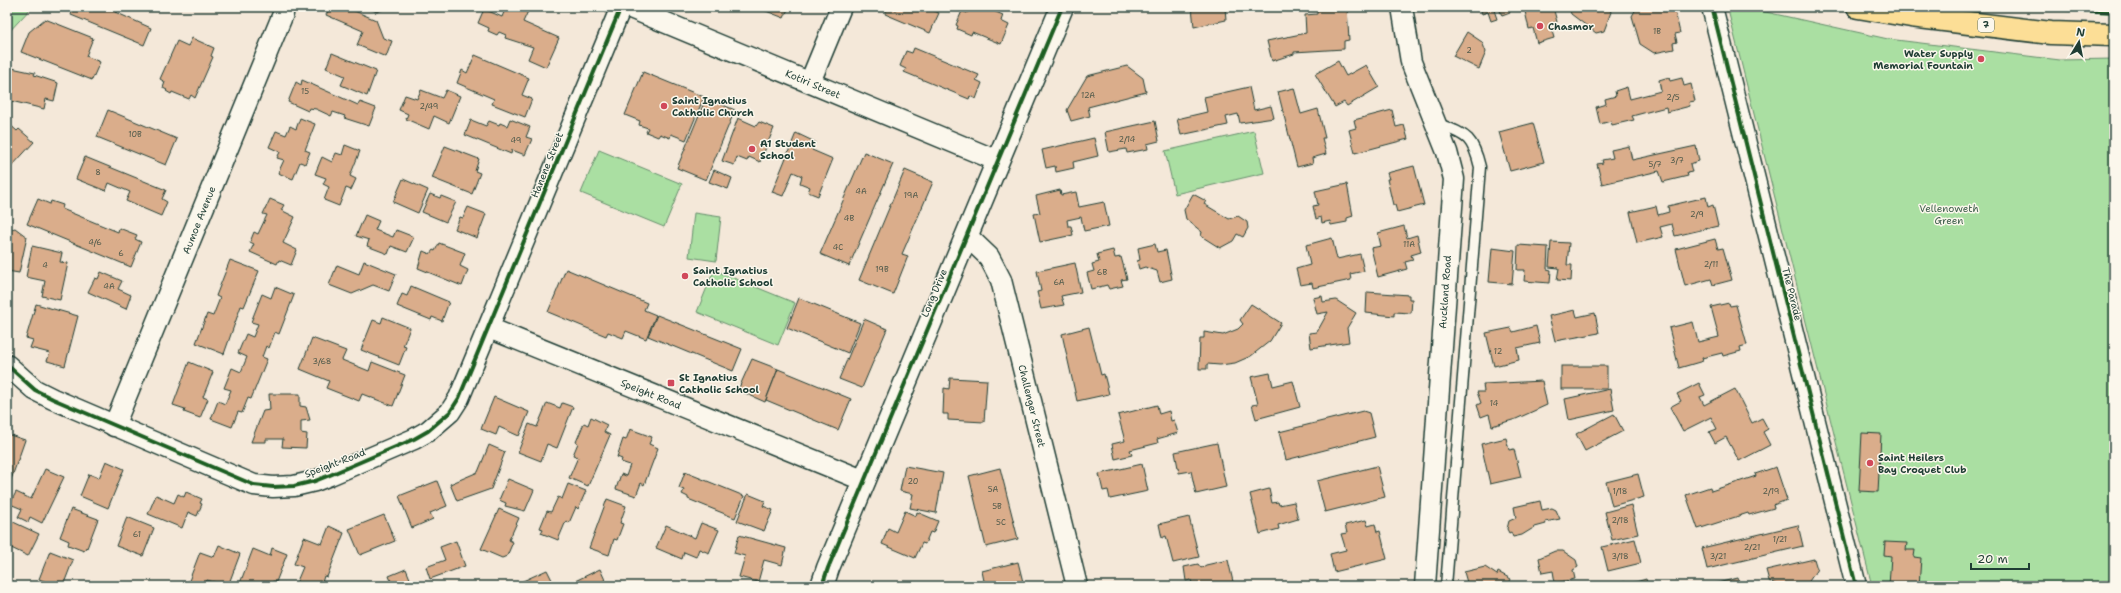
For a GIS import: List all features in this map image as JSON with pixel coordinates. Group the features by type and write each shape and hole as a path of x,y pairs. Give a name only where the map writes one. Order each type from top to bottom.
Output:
{"main road":[{"name":"7","path":"1858,7 2051,33 2114,35"}],"street":[{"name":"Hanene Street","path":"489,328 621,7"},
{"name":"Kotiri Street","path":"628,7 998,161"},
{"path":"810,82 840,7"},
{"name":"Long Drive","path":"822,586 828,568 1062,7"},
{"name":"Auckland Road","path":"1402,7 1411,62 1434,122 1448,152 1454,179 1425,586"},
{"name":"The Parade","path":"1712,7 1712,16 1856,586"},
{"name":"Aumoe Avenue","path":"114,426 283,14"},
{"name":"Challenger Street","path":"967,236 989,257 1001,280 1077,586"},
{"name":"Speight Road","path":"7,365 35,390 114,426 254,484 273,487 294,486 315,481 414,439 439,423 450,412 459,398 489,328 865,481"}],"lane":[{"path":"1434,122 1466,135 1476,150 1480,167 1446,586"}],"green space":[{"path":"7,7 32,7 7,34"},
{"name":"Vellenoweth Green","path":"1731,7 1743,7 1888,39 2060,60 2114,59 2114,586 1872,586 1729,14"},
{"path":"1254,131 1264,173 1175,194 1165,151"},
{"path":"599,150 682,184 664,227 581,193"},
{"path":"694,213 721,217 716,261 689,257"},
{"path":"714,270 795,303 778,345 697,312"}],"building":[{"path":"74,7 117,7 115,12 151,28 144,45 71,15"},
{"path":"330,7 345,7 376,20 383,38 392,41 386,57 357,45 363,31 326,15"},
{"path":"366,7 389,7 377,12"},
{"path":"506,7 523,7 529,9 523,22 559,38 546,67 528,59 533,47 505,38 506,35 499,32 497,35 488,31 489,28 478,23 484,9 502,17"},
{"path":"720,7 729,7 728,10"},
{"path":"761,7 789,7 784,18 761,9"},
{"path":"888,7 896,10 897,7 925,7 939,13 930,33 885,14"},
{"path":"970,7 992,7 991,10 1003,15 1001,21 1009,25 1001,44 972,32 971,35 957,29 958,26 956,25 962,11 967,13"},
{"path":"1192,7 1225,7 1226,20 1194,27"},
{"path":"1480,7 1507,7 1510,13 1502,16 1499,8 1494,10 1497,19 1491,21 1488,12 1482,14"},
{"name":"Chasmor","path":"1524,7 1553,7 1557,22 1550,24 1554,38 1537,43 1533,28 1529,29"},
{"path":"1569,7 1609,7 1611,12 1604,31 1596,33 1571,14"},
{"path":"1637,7 1674,7 1680,33 1675,34 1677,42 1673,43 1674,49 1654,53 1640,44 1632,16"},
{"path":"1347,8 1349,40 1344,41 1344,49 1294,52 1294,54 1272,61 1267,41 1306,33 1305,15 1317,14 1317,10"},
{"path":"45,19 93,38 86,56 100,62 92,80 21,52 29,32"},
{"path":"1467,32 1482,42 1486,52 1479,69 1453,56"},
{"path":"192,38 214,48 211,56 213,57 195,98 191,95 189,99 166,91 167,90 163,88 165,82 160,79 177,41 188,46"},
{"path":"914,48 979,75 976,80 982,83 976,99 970,96 969,99 904,72 906,69 900,66 906,51 912,53"},
{"path":"332,53 376,71 367,96 341,85 345,76 326,68"},
{"path":"475,55 529,78 522,95 532,99 525,117 492,104 494,99 457,83 462,70 467,73"},
{"path":"1338,61 1346,76 1366,65 1379,87 1347,106 1344,102 1335,107 1315,74"},
{"path":"1127,66 1143,78 1146,92 1088,107 1090,116 1071,121 1067,110 1087,76"},
{"path":"7,67 35,73 34,75 58,83 54,101 46,99 44,109 7,100"},
{"name":"Saint Ignatius Catholic Church","path":"643,72 704,97 686,140 671,134 670,138 660,134 658,137 646,132 648,128 639,125 640,121 625,115"},
{"path":"1669,77 1670,81 1682,78 1684,86 1691,84 1695,101 1689,102 1690,106 1667,112 1666,107 1632,116 1634,120 1612,125 1611,121 1600,124 1596,107 1606,104 1605,99 1616,96 1615,91 1627,87 1630,99 1661,91 1659,80"},
{"path":"302,80 358,105 360,102 376,108 369,126 344,118 345,116 333,112 331,116 316,109 309,108 308,111 288,102 296,82 301,85"},
{"path":"1249,87 1254,110 1271,106 1274,118 1240,123 1238,114 1226,117 1228,125 1181,135 1177,119 1207,112 1204,97"},
{"path":"1294,88 1301,114 1318,109 1325,138 1322,138 1326,154 1312,158 1313,163 1297,167 1278,92"},
{"path":"421,90 442,98 446,90 460,96 449,123 434,116 429,129 406,119 408,114 399,110 405,95 417,99"},
{"path":"706,98 735,110 706,180 677,168"},
{"path":"108,110 177,139 166,165 97,137"},
{"path":"1392,110 1396,127 1404,125 1408,139 1355,153 1349,130 1356,128 1354,120"},
{"path":"300,118 315,124 305,150 310,152 305,164 300,162 293,179 278,173 284,160 277,158 280,152 269,147 276,131 286,135 290,126 296,129"},
{"path":"738,118 756,126 759,122 774,128 760,162 749,157 747,161 737,157 734,165 722,161"},
{"path":"510,119 530,127 526,137 532,139 525,155 512,150 511,154 465,135 471,120 486,126 489,121 507,126"},
{"path":"1155,121 1159,141 1147,144 1148,149 1127,153 1126,149 1109,152 1105,132"},
{"path":"7,122 17,131 19,129 34,142 12,166 7,162"},
{"path":"1533,123 1544,162 1510,171 1499,132"},
{"path":"796,133 815,142 812,150 833,159 818,196 808,192 810,187 800,183 802,176 793,172 783,196 772,192"},
{"path":"1094,138 1098,156 1073,162 1074,168 1056,172 1055,166 1046,168 1042,150"},
{"path":"345,145 360,151 350,176 356,179 351,190 346,188 339,206 324,200 329,187 323,184 326,178 315,174 322,157 332,162 336,153 342,155"},
{"path":"445,146 479,159 475,171 480,173 472,194 432,178"},
{"path":"1629,146 1632,160 1696,146 1699,161 1690,164 1692,172 1687,173 1688,176 1663,182 1659,171 1602,184 1597,164 1603,163 1602,160 1613,158 1611,150"},
{"path":"864,152 893,164 849,266 820,254"},
{"path":"85,157 166,190 162,199 167,202 161,216 126,201 130,192 109,183 106,191 76,179"},
{"path":"1414,166 1424,205 1397,212 1395,205 1393,205 1387,173"},
{"path":"714,170 732,178 728,189 709,182"},
{"path":"905,170 933,182 902,254 908,256 893,294 859,280"},
{"path":"403,179 428,190 418,213 393,202"},
{"path":"1347,184 1353,216 1347,218 1347,222 1331,225 1330,221 1322,223 1321,217 1316,219 1313,206 1318,205 1315,191"},
{"path":"1060,190 1061,195 1076,192 1079,207 1104,202 1109,226 1084,231 1081,217 1067,220 1068,226 1071,226 1073,235 1040,242 1034,214 1040,213 1036,196"},
{"path":"430,194 440,198 441,196 456,202 446,222 422,212"},
{"path":"1193,194 1206,201 1204,204 1229,219 1238,216 1247,222 1248,228 1243,237 1237,234 1233,241 1220,248 1201,236 1202,232 1186,219 1184,210"},
{"path":"1706,197 1708,207 1713,205 1718,226 1675,236 1672,224 1660,227 1663,237 1637,243 1630,212 1656,206 1658,215 1669,212 1668,206"},
{"path":"38,199 50,204 51,201 63,205 62,209 118,232 119,228 137,235 135,239 141,242 131,267 27,224"},
{"path":"270,199 284,205 281,210 295,217 283,243 297,250 291,265 279,260 277,264 250,252 254,244 250,242 254,232 258,234 267,215 263,214"},
{"path":"468,207 486,214 477,238 455,229 460,217 463,218"},
{"path":"365,215 379,221 375,230 393,237 396,230 414,237 407,252 391,246 388,254 367,246 369,240 356,236"},
{"path":"1404,226 1407,238 1417,235 1421,252 1411,255 1413,260 1405,262 1407,269 1378,277 1371,248 1381,246 1378,233"},
{"path":"15,228 27,237 19,273 7,271 7,231"},
{"path":"1332,238 1337,259 1360,254 1364,271 1350,274 1351,280 1313,288 1312,283 1300,285 1296,269 1310,265 1306,245"},
{"path":"1715,239 1718,249 1723,248 1732,280 1713,285 1711,279 1685,286 1676,249"},
{"path":"1551,242 1569,243 1567,265 1572,265 1571,281 1557,280 1559,268 1549,267"},
{"path":"439,243 465,253 460,266 468,270 462,286 418,268 423,251 430,254 433,250 435,251"},
{"path":"1155,244 1157,252 1166,250 1172,279 1160,282 1157,271 1145,267 1139,269 1137,261 1140,260 1138,248"},
{"path":"1518,245 1548,247 1547,269 1551,270 1550,283 1524,281 1525,270 1517,270"},
{"path":"32,246 62,253 60,262 68,263 60,300 42,296 45,281 26,277"},
{"path":"1492,248 1515,251 1512,284 1489,282"},
{"path":"1113,250 1115,258 1121,257 1127,279 1121,280 1123,286 1109,289 1107,285 1091,289 1087,273 1094,271 1092,264 1099,262 1097,254"},
{"path":"230,260 259,271 244,307 241,306 224,354 196,343 207,314 213,316 220,298 216,296"},
{"path":"364,261 396,274 389,291 373,285 352,294 329,285 337,265 359,274"},
{"path":"1075,263 1081,292 1061,296 1064,305 1041,309 1037,292 1041,291 1037,271"},
{"path":"566,269 647,303 644,310 656,315 646,339 626,331 623,338 608,332 606,336 548,312"},
{"path":"101,272 122,281 118,289 131,295 126,309 88,292 95,278 98,279"},
{"path":"411,286 449,302 442,321 432,317 431,320 397,306 402,294 407,296"},
{"path":"275,287 294,295 279,334 275,332 269,348 266,346 262,357 267,359 251,399 248,398 242,413 238,412 232,427 211,419 218,401 225,404 231,390 224,388 232,368 241,372 247,357 238,353 246,334 253,337 258,324 251,322 262,294 271,298"},
{"path":"1367,292 1409,295 1409,299 1412,299 1411,313 1394,312 1394,316 1366,313"},
{"path":"1322,296 1323,302 1336,300 1356,313 1347,328 1349,342 1311,348 1309,333 1317,332 1328,312 1317,314 1313,298"},
{"path":"799,298 860,323 848,353 787,328"},
{"path":"1729,303 1730,306 1736,305 1747,345 1740,347 1741,351 1723,356 1722,353 1702,358 1703,361 1679,368 1669,328 1693,322 1698,342 1719,337 1711,307"},
{"path":"36,304 78,316 65,366 47,361 50,353 30,348 33,340 26,338"},
{"path":"1251,304 1281,323 1270,341 1251,356 1235,363 1220,365 1207,364 1207,369 1199,369 1200,338 1204,338 1204,332 1223,335 1238,329 1243,324 1240,320"},
{"path":"1575,310 1577,317 1595,313 1599,333 1555,341 1549,316"},
{"path":"657,315 742,349 733,371 648,336"},
{"path":"383,317 410,328 403,346 406,347 399,365 361,350 373,320 381,323"},
{"path":"864,319 887,329 862,388 839,379"},
{"path":"1536,326 1540,343 1517,348 1519,360 1494,366 1486,333 1511,328 1513,332"},
{"path":"1089,327 1101,375 1104,374 1109,394 1077,401 1062,334"},
{"path":"312,338 346,351 342,360 369,371 372,362 405,375 393,406 362,394 359,401 326,388 329,381 300,369"},
{"path":"752,359 778,369 765,402 738,390"},
{"path":"189,362 213,372 203,397 208,399 200,418 184,412 185,409 173,405"},
{"path":"1561,366 1607,366 1607,389 1561,389"},
{"path":"778,369 851,399 838,430 766,400"},
{"path":"1270,373 1273,386 1293,381 1300,407 1256,419 1252,405 1258,404 1251,377"},
{"path":"950,378 987,380 984,422 948,420 948,414 943,414 944,388 949,389"},
{"path":"1542,381 1547,405 1516,419 1492,426 1489,414 1481,417 1477,405 1481,403 1477,392 1484,392 1483,384"},
{"path":"1699,383 1705,395 1700,397 1704,405 1735,389 1752,423 1762,418 1768,429 1763,432 1770,445 1739,461 1726,437 1715,443 1709,432 1717,429 1711,417 1683,431 1670,407 1681,401 1677,394"},
{"path":"1610,389 1614,410 1569,420 1565,399"},
{"path":"269,394 300,394 300,406 306,407 310,420 301,421 301,433 307,434 306,448 282,447 283,439 266,439 266,442 251,442 263,411 270,410"},
{"path":"494,397 529,412 519,436 499,427 496,435 481,429"},
{"path":"547,403 560,408 562,403 573,407 557,448 547,444 541,461 518,452 529,424 537,427"},
{"path":"1157,405 1159,414 1169,411 1171,421 1174,420 1178,433 1157,439 1158,443 1130,450 1132,455 1115,459 1112,444 1125,441 1118,415"},
{"path":"1363,411 1369,413 1375,437 1286,460 1279,432"},
{"path":"1614,414 1623,431 1585,451 1576,434"},
{"path":"591,417 607,425 604,432 610,435 588,486 569,478 578,457 573,455 578,443 576,442 584,423 588,425"},
{"path":"630,429 652,437 649,444 658,448 644,485 641,483 636,496 616,489 621,474 626,476 630,465 621,462 622,459 617,457 623,439 626,440"},
{"name":"Saint Heilers Bay Croquet Club","path":"1862,433 1881,434 1878,492 1859,491"},
{"path":"7,434 25,440 7,491"},
{"path":"1506,438 1509,450 1514,449 1521,477 1490,484 1481,444"},
{"path":"1217,443 1226,487 1196,494 1191,471 1179,473 1175,452"},
{"path":"489,445 505,452 491,489 457,501 450,484 478,472"},
{"path":"106,461 124,469 108,508 80,496 89,474 99,478"},
{"path":"1142,464 1148,491 1110,499 1108,490 1103,491 1099,474"},
{"path":"905,466 943,473 936,513 910,508 913,494 900,491"},
{"path":"1377,466 1385,497 1325,512 1317,481"},
{"path":"1776,467 1787,500 1773,505 1774,508 1749,515 1748,513 1698,529 1686,495 1710,487 1711,491 1756,476 1755,474"},
{"path":"1000,468 1018,539 986,547 969,476"},
{"path":"45,469 64,477 42,523 30,517 28,522 18,517 22,509 10,504 16,492 31,499"},
{"path":"685,472 744,496 735,518 688,499 688,497 682,494 684,490 679,488"},
{"path":"1638,474 1644,497 1612,506 1606,482"},
{"path":"508,479 534,490 525,511 505,506 506,503 499,500"},
{"path":"437,481 447,506 430,513 433,519 412,528 399,496"},
{"path":"568,484 586,491 578,509 576,507 569,523 566,521 558,540 541,533 543,529 540,528 547,511 551,512 558,497 562,499"},
{"path":"1269,489 1272,503 1278,502 1279,505 1294,502 1298,519 1278,525 1279,529 1260,534 1250,494"},
{"path":"186,492 202,499 200,503 202,504 197,516 188,512 182,528 148,514 156,495 174,503 178,494 184,497"},
{"path":"748,494 765,501 763,506 773,510 764,531 737,521"},
{"path":"607,499 626,506 620,523 623,524 617,540 614,539 609,555 589,548"},
{"path":"1540,501 1542,510 1552,508 1556,510 1560,519 1545,522 1546,524 1535,527 1522,535 1513,537 1511,532 1509,533 1507,529 1509,521 1516,518 1514,507"},
{"path":"1631,505 1638,534 1612,540 1605,512"},
{"path":"71,509 98,519 87,548 86,547 84,551 68,545 69,541 60,537"},
{"path":"499,509 519,518 509,540 513,542 507,556 502,558 481,549"},
{"path":"905,511 916,516 917,512 938,521 933,533 930,532 925,544 922,543 915,558 882,544 888,528 896,532"},
{"path":"384,515 395,541 360,555 349,529"},
{"path":"127,517 154,528 143,556 116,546"},
{"path":"1189,517 1199,557 1173,563 1166,536 1162,538 1159,524"},
{"path":"1366,520 1368,526 1375,524 1377,532 1380,531 1387,559 1334,572 1330,554 1346,550 1341,534 1347,533 1345,525"},
{"path":"11,521 39,534 28,556 7,546 7,528"},
{"path":"701,523 719,530 709,553 699,549 696,557 684,552 682,559 656,548 666,525 695,538"},
{"path":"1798,525 1803,546 1707,569 1702,548"},
{"path":"329,526 344,533 327,577 324,576 321,586 295,586 303,567 294,564 304,537 322,544"},
{"path":"739,535 786,548 782,565 764,560 758,582 739,577 745,556 734,553"},
{"path":"1635,539 1641,563 1608,571 1602,547"},
{"path":"456,541 465,566 430,579 426,567 445,560 440,547"},
{"path":"1885,542 1907,543 1906,550 1915,550 1914,557 1921,558 1919,586 1889,586 1891,556 1884,555"},
{"path":"219,545 240,554 228,586 207,580 205,586 187,586 200,552 214,557"},
{"path":"272,548 287,554 276,582 273,581 271,586 239,586 253,549 270,556"},
{"path":"50,551 73,560 63,586 56,586 39,579"},
{"path":"1555,551 1563,551 1576,560 1578,567 1573,570 1575,579 1555,583 1553,571 1542,573 1539,558"},
{"path":"1814,559 1817,569 1806,586 1780,586 1769,581 1766,570"},
{"path":"1228,560 1234,586 1193,586 1191,580 1186,581 1184,567 1198,564 1201,568 1206,565"},
{"path":"1018,562 1024,586 985,586 982,571"},
{"path":"1485,567 1497,575 1498,572 1511,579 1508,586 1468,586 1464,572"},
{"path":"406,569 413,586 393,586 389,576"},
{"path":"600,569 605,580 593,586 575,586 573,582"},
{"path":"547,570 555,586 512,586"},
{"path":"1738,578 1740,586 1705,586"},
{"path":"1646,579 1648,586 1617,586 1616,584 1625,582 1626,585"}],"cycle path":[{"path":"7,365 35,390 53,399 254,485 273,487 294,486 315,481 414,439 428,431 450,412 459,398 621,7"},
{"path":"822,586 828,568 1062,7"},
{"path":"1712,7 1856,586"},
{"path":"2031,7 2114,12"}],"place":[{"name":"Chasmor","path":"1540,26"},
{"name":"Water Supply Memorial Fountain","path":"1981,59"},
{"name":"Saint Ignatius Catholic Church","path":"664,106"},
{"name":"A1 Student School","path":"752,149"},
{"name":"Saint Ignatius Catholic School","path":"685,276"},
{"name":"St Ignatius Catholic School","path":"671,383"},
{"name":"Saint Heilers Bay Croquet Club","path":"1870,463"}]}
